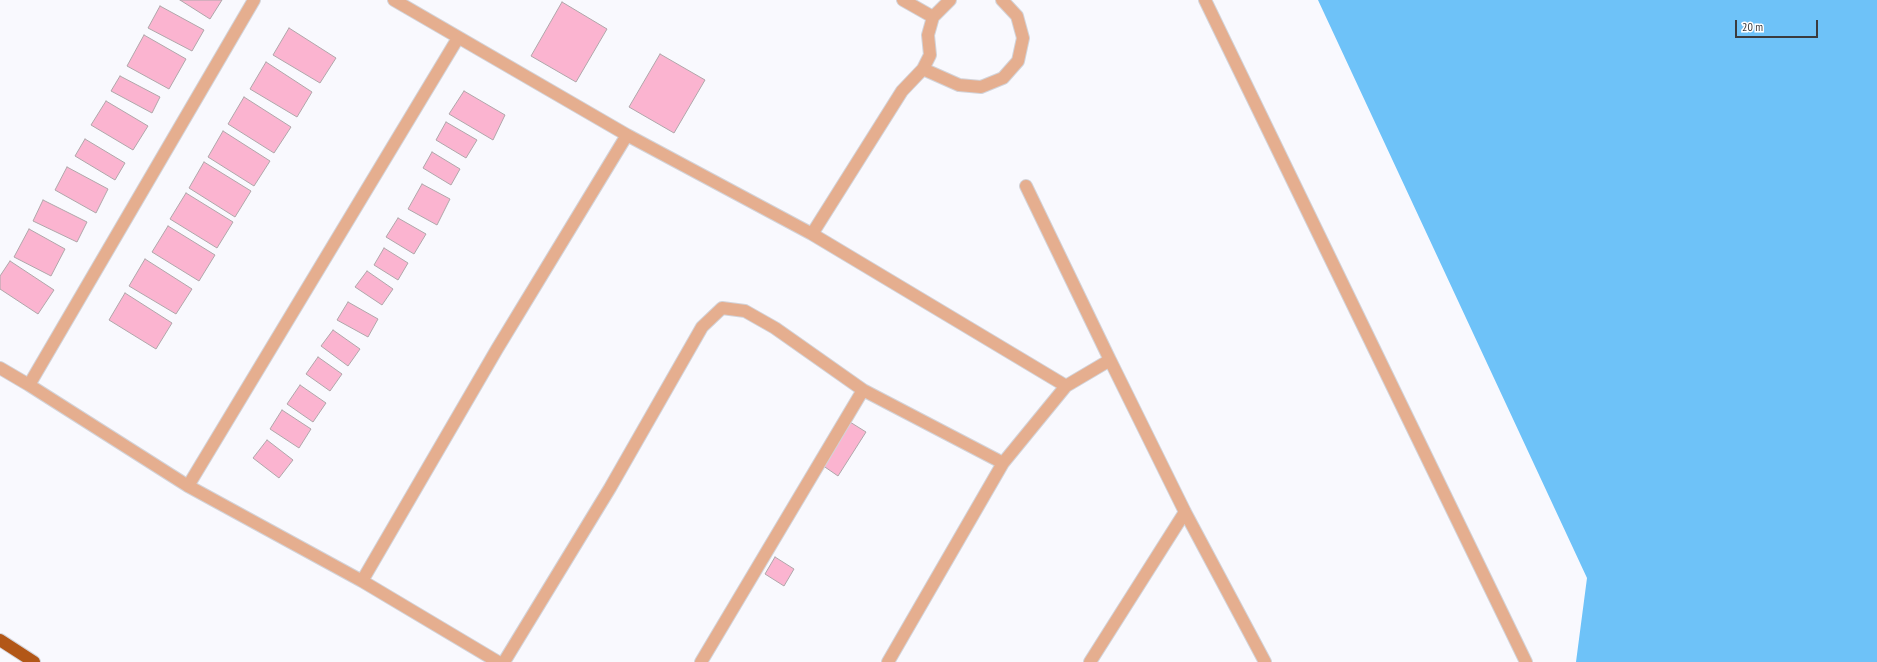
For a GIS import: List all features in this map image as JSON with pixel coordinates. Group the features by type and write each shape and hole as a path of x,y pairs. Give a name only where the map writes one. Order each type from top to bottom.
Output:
{"highway":[{"path":"0,640 34,662"}],"street":[{"path":"29,384 254,0"},
{"path":"394,0 627,135 812,234 1066,386"},
{"path":"903,0 933,17"},
{"path":"812,234 902,91 923,69 930,55 928,35 933,17 950,0"},
{"path":"923,69 959,85 981,87 1003,78 1018,61 1023,38 1017,16 1002,0"},
{"path":"1206,0 1526,662"},
{"path":"188,486 458,38"},
{"path":"362,581 497,349 627,135"},
{"path":"1026,186 1185,512 1265,662"},
{"path":"504,662 610,488 702,327 722,308 745,311 751,314 775,328 863,390 1003,463"},
{"path":"888,662 1003,463 1066,386 1110,360"},
{"path":"0,368 29,384 188,486 362,581 498,662"},
{"path":"701,662 863,390"},
{"path":"1090,662 1185,512"}],"water":[{"path":"1318,0 1877,0 1877,662 1576,662 1587,578"}],"building":[{"path":"180,0 222,0 210,19"},
{"path":"562,2 607,29 576,82 531,56"},
{"path":"160,6 204,30 192,51 148,28"},
{"path":"289,28 336,58 320,83 273,55"},
{"path":"144,35 186,59 169,89 127,66"},
{"path":"660,54 705,80 674,133 629,107"},
{"path":"266,62 312,92 297,117 250,89"},
{"path":"120,76 160,97 152,113 111,91"},
{"path":"464,91 505,115 493,140 449,114"},
{"path":"244,97 291,127 274,153 228,124"},
{"path":"106,101 148,126 133,150 91,125"},
{"path":"446,122 477,140 466,158 436,140"},
{"path":"223,131 270,161 254,186 208,157"},
{"path":"85,139 125,163 115,180 75,156"},
{"path":"432,152 460,169 451,185 423,168"},
{"path":"204,162 251,191 235,217 189,188"},
{"path":"67,167 108,189 96,213 55,190"},
{"path":"422,184 450,199 437,225 408,209"},
{"path":"186,193 233,222 217,248 170,219"},
{"path":"43,200 87,222 77,242 33,221"},
{"path":"398,218 426,234 414,254 386,237"},
{"path":"168,226 215,255 199,281 152,252"},
{"path":"29,229 65,249 51,276 14,257"},
{"path":"384,248 408,263 398,280 374,265"},
{"path":"145,259 192,289 176,314 129,286"},
{"path":"10,261 54,290 38,314 0,289 0,276"},
{"path":"367,271 393,289 382,305 355,287"},
{"path":"125,293 172,323 156,349 109,320"},
{"path":"348,302 378,319 368,337 337,320"},
{"path":"333,330 360,349 348,366 321,346"},
{"path":"318,357 342,374 330,391 306,374"},
{"path":"300,385 326,403 313,422 287,404"},
{"path":"282,410 311,429 299,448 270,429"},
{"path":"850,422 866,432 838,476 822,465"},
{"path":"267,440 293,460 279,478 253,458"},
{"path":"775,557 794,569 784,586 765,574"}]}
